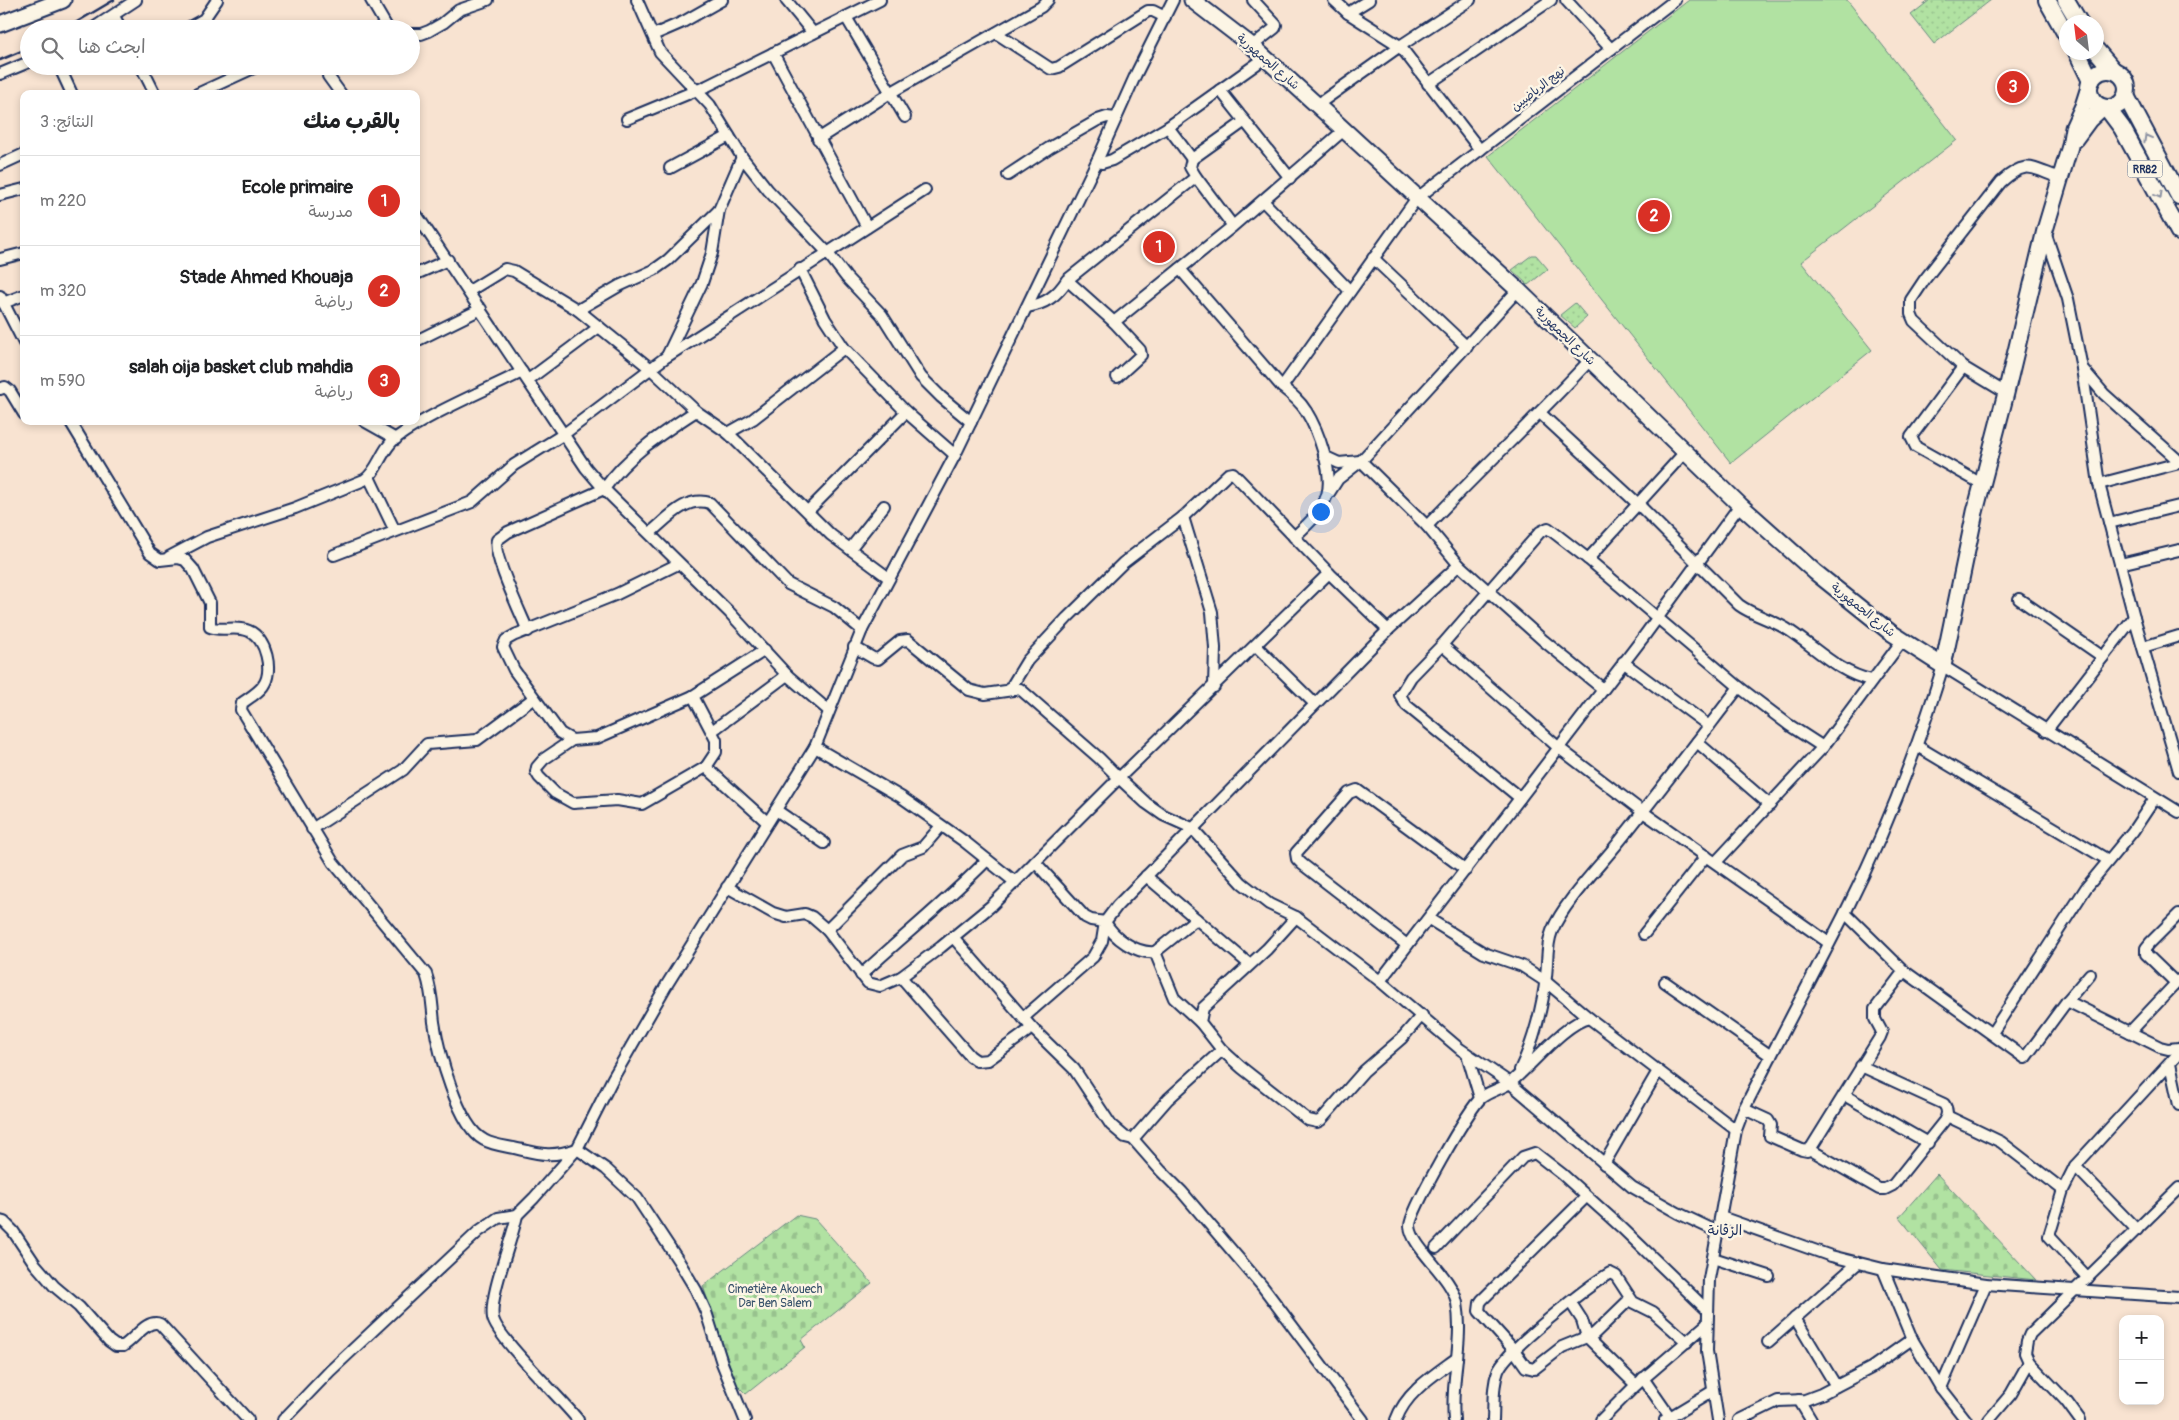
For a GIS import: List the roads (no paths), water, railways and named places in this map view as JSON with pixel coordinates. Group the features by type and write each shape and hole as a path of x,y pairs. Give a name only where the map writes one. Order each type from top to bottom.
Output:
{"main road":[{"path":"0,24 63,0"},
{"name":"شارع الجمهورية","path":"1192,0 1252,46 1317,105 1416,199 1518,290 1740,505 1815,572 1902,641 1943,666"},
{"path":"2047,0 2059,21"},
{"path":"2066,0 2075,15"},
{"name":"RR82","path":"2104,59 2125,80 2126,96 2179,196"},
{"name":"RR82","path":"2080,60 2090,83 2092,99 2105,108 2122,128 2179,232"},
{"path":"1943,666 1982,484 2045,230 2070,146 2073,128 2083,106 2090,83 2102,71 2113,70"},
{"path":"2070,146 2089,120 2105,108 2121,104 2126,96"},
{"path":"1916,650 1934,649 1950,636"}],"street":[{"path":"107,20 136,0"},
{"path":"202,20 217,0"},
{"path":"371,0 383,20"},
{"path":"420,34 444,23 460,5 488,0"},
{"path":"637,0 660,52 710,105 742,157 768,190 827,252 846,277 882,315 922,377 941,397 971,422"},
{"path":"652,35 683,22 722,0"},
{"path":"786,0 813,33"},
{"path":"818,139 890,93 1041,7 1048,0"},
{"path":"578,1420 502,1336 493,1318 498,1282 517,1214 534,1198 577,1149 613,1078 666,986 815,747 828,710 862,630 955,455 1173,0"},
{"path":"1252,46 1276,25 1253,0"},
{"path":"1334,0 1348,13 1400,46 1480,150"},
{"path":"1348,13 1369,0"},
{"path":"1317,105 1400,46 1470,0"},
{"path":"1428,84 1550,0"},
{"path":"1566,0 1611,49"},
{"name":"نهج الرياضيين","path":"1282,387 1416,199 1675,0"},
{"path":"627,119 697,91 873,2"},
{"path":"996,33 1052,69 1059,68 1148,11 1154,11 1165,17"},
{"path":"114,16 116,20"},
{"path":"846,17 905,117"},
{"path":"773,53 867,227"},
{"path":"1097,161 1102,163 1112,160 1168,127 1265,58"},
{"path":"0,74 20,66"},
{"path":"63,75 70,90"},
{"path":"146,75 153,90"},
{"path":"206,90 238,75"},
{"path":"328,75 338,90"},
{"path":"1220,90 1290,178"},
{"path":"1008,174 1098,120 1107,117 1116,118"},
{"path":"1233,226 1190,167 1192,159 1245,121"},
{"path":"1168,127 1192,159"},
{"path":"1114,322 1263,201 1344,130"},
{"path":"670,168 729,136"},
{"path":"0,165 20,156"},
{"path":"666,357 702,283 712,253 719,210 742,157"},
{"path":"2006,392 1964,368 1914,321 1911,314 1911,300 1925,279 2001,182 2014,170 2020,167 2028,168 2060,178"},
{"path":"1027,307 1040,305 1052,298 1062,289 1067,280 1196,177"},
{"path":"0,195 20,190"},
{"path":"334,555 472,502 514,465 564,434 666,357 925,190"},
{"path":"1263,201 1350,291"},
{"path":"578,310 619,286 654,270 668,260 719,210"},
{"path":"420,220 586,468 604,489 650,533 678,564 765,650 787,675 828,710"},
{"path":"2045,230 2068,299 2082,368 2099,484 2134,617 2179,769"},
{"path":"0,259 20,254"},
{"path":"1373,258 1466,347"},
{"path":"420,272 448,260"},
{"path":"469,291 505,269 514,271 578,310 651,369 696,411 728,433 831,535 889,578"},
{"path":"800,269 825,319 844,348 906,412 955,455"},
{"path":"1180,269 1282,387 1306,410 1324,456 1328,472 1327,496"},
{"path":"1067,280 1114,322 1140,350 1141,355 1117,377"},
{"path":"1294,537 1313,520 1338,479 1361,460 1518,290"},
{"path":"20,296 2,300 20,335"},
{"path":"420,339 481,309"},
{"path":"420,420 525,376 599,326"},
{"path":"728,433 753,419 844,348"},
{"path":"1427,526 1482,468 1540,414 1590,360"},
{"path":"1964,368 1911,437 1916,447 1982,484"},
{"path":"2082,368 2104,394 2179,462"},
{"path":"0,388 10,390 20,407"},
{"path":"528,631 508,584 496,542 508,532 604,489 612,476 658,435 696,411"},
{"path":"808,511 906,412"},
{"path":"1540,414 1638,504 1745,610 1790,631 1848,673 1871,680"},
{"path":"72,425 148,549 158,559 178,558 186,560 193,569 210,603 209,624 211,628 236,627 249,631 257,638 264,650 268,669 264,684 242,703 240,707 333,862 426,974 431,988 434,1022 441,1054 461,1111 475,1134 492,1143 548,1156 577,1149"},
{"path":"371,425 396,439"},
{"path":"167,558 207,537 295,508 369,476 383,453 413,425"},
{"path":"1588,559 1685,452"},
{"path":"1324,456 1339,463 1361,460"},
{"path":"1361,460 1427,526 1459,565 1544,641 1603,689"},
{"path":"2099,484 2179,462"},
{"path":"1010,690 1027,660 1123,563 1183,517 1228,474 1233,473 1329,573 1388,630"},
{"path":"369,476 395,531"},
{"path":"650,533 686,504 700,501 710,503 788,584 834,607 862,630"},
{"path":"1380,981 1699,563 1740,505"},
{"path":"850,549 884,506"},
{"path":"2109,523 2179,506"},
{"path":"1183,517 1212,612 1215,648 1214,687"},
{"path":"1520,798 1402,699 1402,689 1544,529 1553,530 1739,687 1789,725 1823,747"},
{"path":"2120,564 2178,552"},
{"path":"572,740 560,732 514,670 503,647 504,643 510,638 617,594 678,564"},
{"path":"1023,1018 1093,957 1102,941 1105,922 1117,906 1192,828 1388,630 1459,565"},
{"path":"727,887 773,913 786,917 808,915 827,930 861,975 873,985 888,984 901,977 954,937 1015,882 1329,573"},
{"path":"2020,599 2103,657"},
{"path":"2046,731 2134,617"},
{"path":"2143,646 2179,636"},
{"path":"854,647 878,659 900,641 908,640 969,690 985,694 1022,690 1099,758 1146,803 1163,814 1192,828 1242,883 1269,904 1296,917 1380,981 1467,1054 1513,1080 1604,1164 1632,1186 1654,1200 1718,1232"},
{"path":"1716,862 1823,747 1871,680 1902,641"},
{"path":"1442,645 1559,748 1643,812 1829,943"},
{"path":"1256,646 1315,704"},
{"path":"693,696 716,740 717,750 706,767 642,804 617,800 573,804 555,792 536,772 536,767 544,759 572,740 598,738 693,696 765,650"},
{"path":"1624,662 1709,726"},
{"path":"1718,1420 1707,1351 1707,1310 1713,1258 1736,1130 1744,1109 1845,913 1900,790 1917,746 1943,666 2179,812"},
{"path":"712,731 787,675"},
{"path":"1513,1080 1529,1051 1545,981 1548,947 1552,930 1563,912 1739,687"},
{"path":"312,829 403,770 426,744 477,740 534,698"},
{"path":"1697,742 1770,805"},
{"path":"1917,746 2108,860"},
{"path":"815,747 901,797 1015,882"},
{"path":"706,767 767,822"},
{"path":"1407,945 1302,864 1297,859 1296,853 1349,793 1357,790 1466,870"},
{"path":"1992,1033 2054,939 2070,911 2108,860 2133,831 2155,798"},
{"path":"776,810 824,843"},
{"path":"827,930 902,855 923,848 940,826"},
{"path":"1644,934 1706,856"},
{"path":"861,975 920,922 948,900 987,860"},
{"path":"1035,862 1085,917 1105,922 1120,940 1140,950 1155,952 1196,919"},
{"path":"1146,876 1248,964"},
{"path":"1845,913 1904,971 2025,1058 2067,1001 2090,974"},
{"path":"2130,1032 2177,981 2146,954 2146,948 2179,914"},
{"path":"1200,1022 1203,1008 1248,964 1267,949 1296,917"},
{"path":"1429,919 1484,953 1522,966 1545,981 1589,1018 1736,1130"},
{"path":"954,937 1032,1028 1082,1078 1111,1125 1125,1137 1133,1139 1182,1192 1263,1287 1363,1420"},
{"path":"1155,952 1174,998 1200,1022 1222,1050 1308,1120 1317,1122 1364,1071 1402,1038 1422,1015"},
{"path":"1744,1109 1768,1120 1771,1125 1770,1136 1802,1150 1809,1149 1817,1142 1882,1032 1875,1018 1875,1009 1904,971"},
{"path":"901,977 970,1056 977,1060 988,1060 1032,1028"},
{"path":"1665,982 1771,1056"},
{"path":"2067,1001 2160,1047 2168,1049 2179,1048"},
{"path":"1454,1420 1452,1393 1457,1358 1457,1302 1450,1286 1412,1235 1410,1218 1442,1158 1480,1098 1513,1080 1575,1023 1589,1018"},
{"path":"1133,1139 1168,1100 1222,1050"},
{"path":"2088,1278 2049,1236 2063,1190 2075,1166 2179,1053"},
{"path":"1467,1054 1480,1098"},
{"path":"2170,1064 2179,1105"},
{"path":"1809,1149 1879,1189 1885,1189 1893,1185 1928,1143 1947,1116 1947,1109 1937,1100 1861,1066"},
{"path":"1604,1164 1658,1071"},
{"path":"1844,1095 1928,1143"},
{"path":"1947,1116 2001,1142 2063,1190"},
{"path":"577,1149 606,1169 636,1198 678,1260 696,1290 706,1312 728,1380 745,1420"},
{"path":"1436,1248 1524,1157 1530,1154 1538,1154 1621,1227 1707,1310"},
{"path":"2075,1166 2137,1230"},
{"path":"2080,1420 2066,1401 2028,1362 2025,1353 2027,1341 2030,1334 2177,1193"},
{"path":"1586,1196 1480,1303 1479,1311 1514,1350 1526,1367 1534,1369 1562,1347 1601,1329 1630,1299"},
{"path":"283,1420 330,1371 478,1231 498,1218 517,1214"},
{"path":"1721,1218 1831,1256 1882,1269 1986,1284 2179,1297"},
{"path":"0,1221 4,1222 13,1231 35,1264 54,1286 79,1307 109,1341 116,1346 123,1346 151,1323 157,1322 248,1420"},
{"path":"1713,1258 1770,1276"},
{"path":"1768,1342 1858,1263"},
{"path":"1882,1269 1912,1339 1941,1388 1966,1420"},
{"path":"1493,1420 1494,1384 1498,1370 1524,1340 1610,1273 1616,1276 1630,1299 1638,1306 1653,1312 1687,1342"},
{"path":"1941,1388 1986,1284"},
{"path":"1571,1303 1582,1320 1587,1337 1639,1381 1668,1418 1713,1391"},
{"path":"1795,1318 1836,1386"},
{"path":"1601,1420 1639,1381 1707,1324"},
{"path":"1739,1420 1778,1401 1812,1398 1871,1368 1912,1339"},
{"path":"1396,1420 1405,1401 1457,1358"},
{"path":"1989,1420 2011,1394 2028,1362"},
{"path":"1799,1400 1810,1420"}],"railway":[{"path":"80,20 114,0"},
{"path":"0,60 20,52"}],"place":[{"name":"salah oija basket club mahdia","path":"2013,87"},
{"name":"Stade Ahmed Khouaja","path":"1654,216"},
{"name":"Ecole primaire","path":"1159,247"}],"district":[{"name":"الزقانة","path":"1725,1230"}],"park label":[{"name":"Cimetière Akouech Dar Ben Salem","path":"775,1296"}]}
